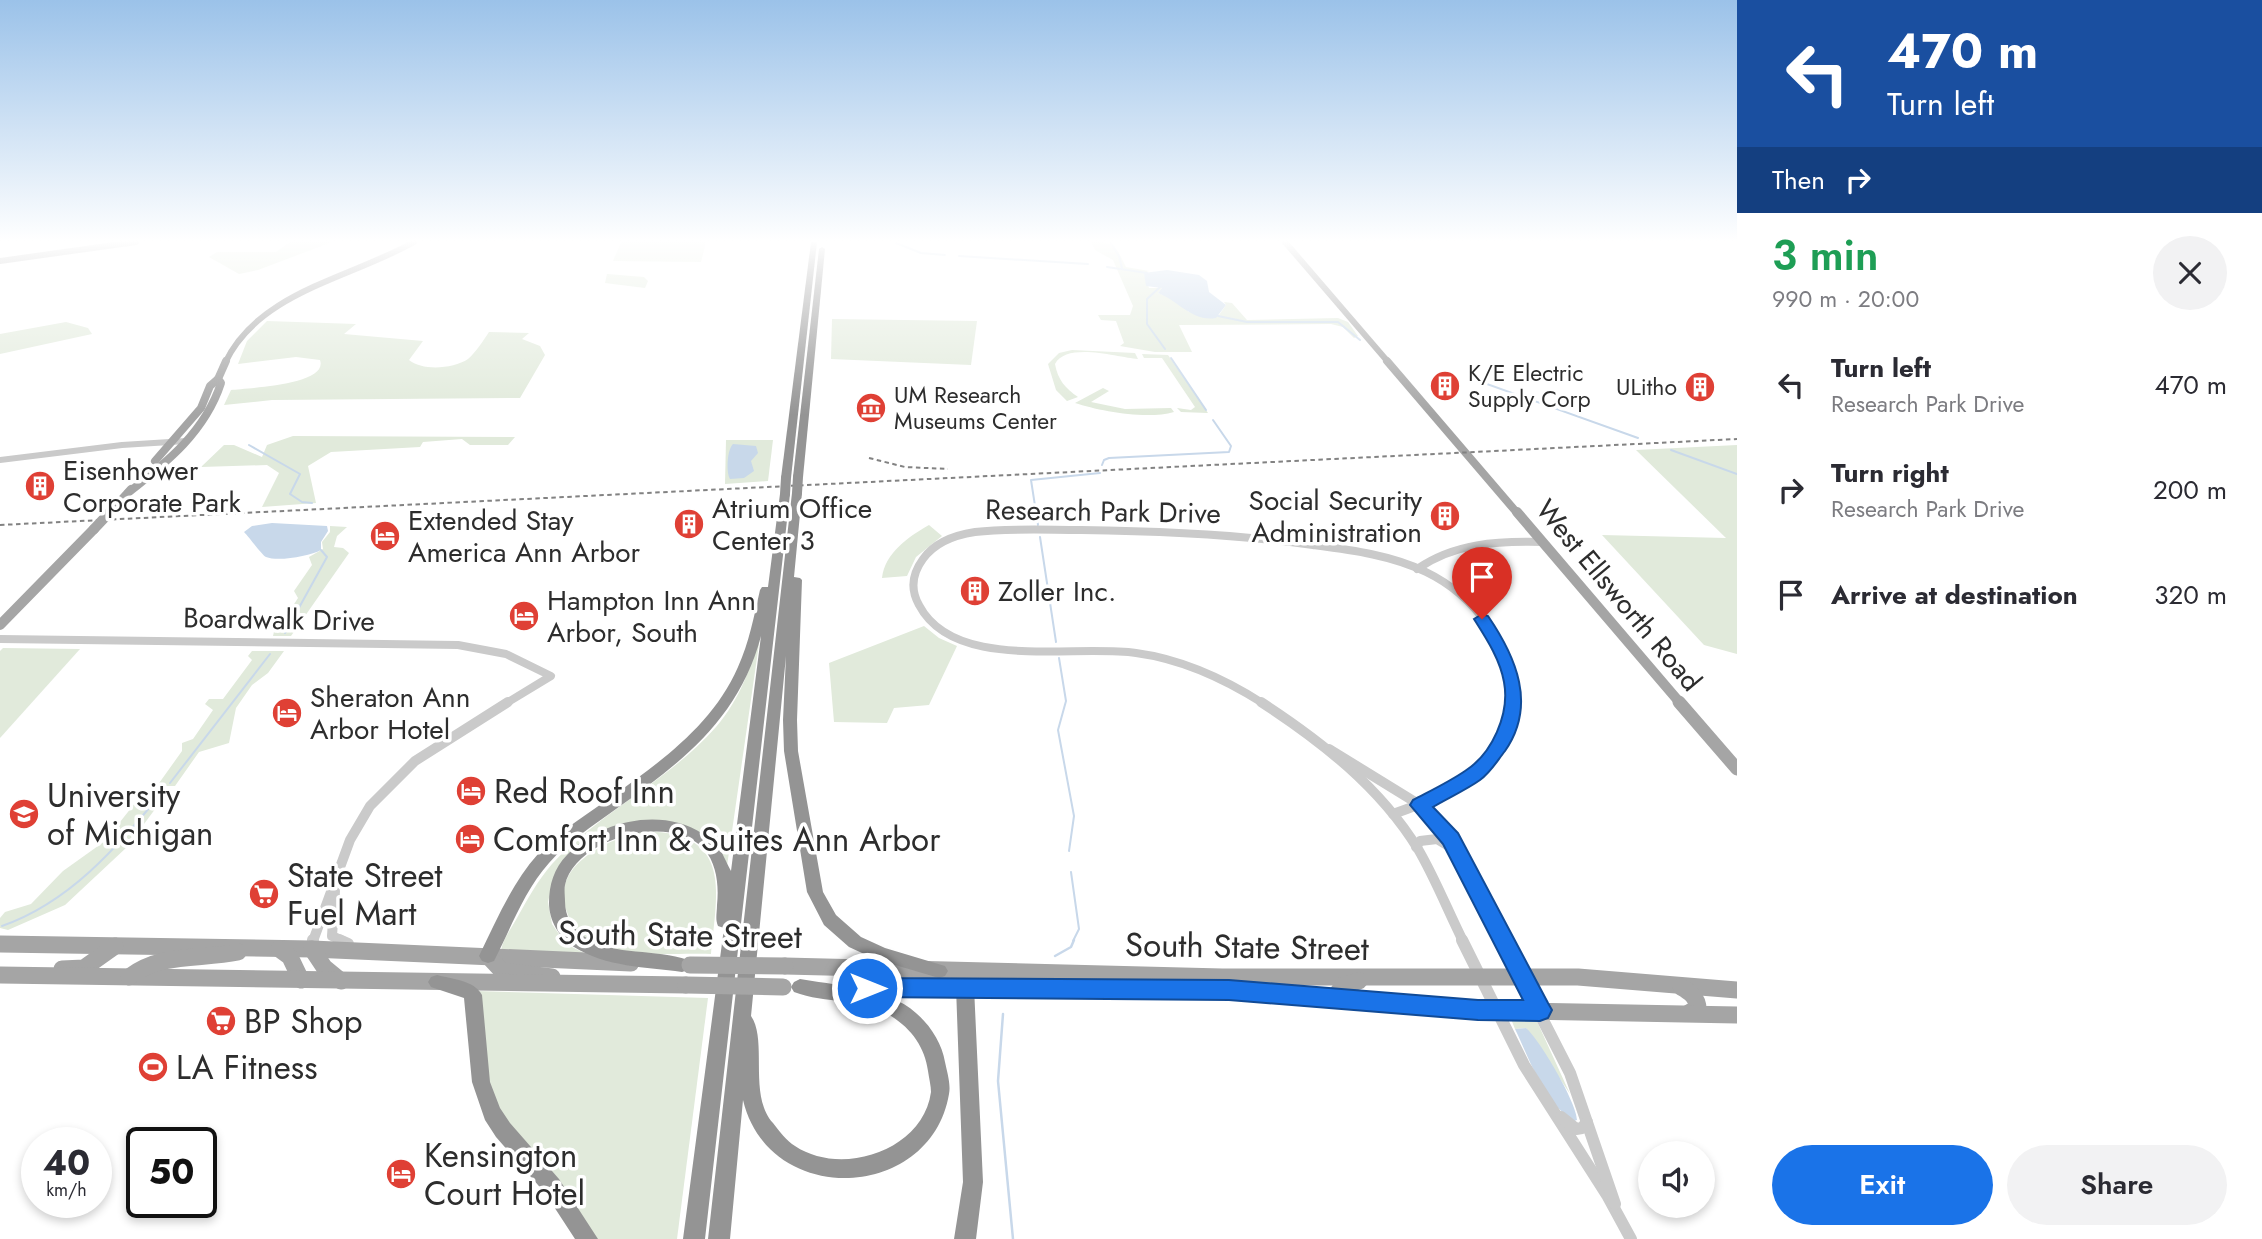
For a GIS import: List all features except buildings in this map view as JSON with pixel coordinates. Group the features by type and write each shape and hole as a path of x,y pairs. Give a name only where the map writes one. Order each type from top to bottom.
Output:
{"highway":[{"path":"807,300 786,478 791,494 797,548 790,708 792,751 815,892 830,920 855,942 881,954 939,971"},
{"path":"696,1229 776,560 791,494 798,477 817,300"},
{"path":"719,1239 793,528"},
{"path":"488,956 521,891 544,858 585,824 671,761 692,743 723,707 746,667 767,583 776,560"},
{"path":"686,965 595,950 580,943 568,932 559,920 556,889 573,859 585,847 605,835 629,826 672,826 703,840 712,849 724,873 725,907 697,1158 696,1229"},
{"path":"437,982 467,990 473,995 481,1082 492,1113 503,1130 552,1186 587,1239"},
{"path":"743,1006 749,1039 750,1081 755,1108 761,1125 771,1139 788,1153 822,1168 846,1171 870,1167 888,1160 918,1139 930,1122 937,1105 940,1085 937,1062 930,1043 919,1028 894,1008 862,997 792,987"},
{"path":"965,987 973,1182 965,1239"}],"main road":[{"path":"0,625 128,493 201,408 210,386 218,379 232,346 247,328 268,310 286,300"},
{"name":"West Ellsworth Road","path":"1334,300 1737,769"},
{"path":"128,493 186,440 213,408 221,383 218,379"},
{"name":"South State Street","path":"0,944 312,949 488,956 580,963 939,971 1217,976 1578,977 1737,990"},
{"path":"0,975 84,968 115,946"},
{"path":"129,977 147,963 162,957 217,958 251,949"},
{"path":"279,949 290,957 301,980"},
{"path":"312,949 324,967 341,981"},
{"path":"488,956 502,971 594,983"},
{"path":"939,971 961,981 965,987"},
{"name":"South State Street","path":"0,975 792,987 1229,990 1496,1010 1737,1015"},
{"path":"1334,998 1343,985 1357,981 1432,977"},
{"path":"1675,985 1690,992 1698,1003 1695,1011 1684,1013"}],"street":[{"path":"0,460 186,440"},
{"name":"Research Park Drive","path":"1393,814 1420,805 1466,780 1484,766 1505,736 1513,701 1513,682 1507,662 1482,619 1449,587 1417,569 1371,554 1275,541 1182,533 1072,530 962,534 936,545 917,567 913,581 916,603 928,620 950,638 987,649 1116,651 1178,664 1238,689 1320,745 1393,814 1416,847 1531,1079"},
{"path":"1417,569 1436,556 1468,545 1542,542"},
{"name":"Boardwalk Drive","path":"0,639 458,645 498,651 524,659 551,676 422,755 384,788 352,835 336,885"},
{"name":"Research Park Drive","path":"1320,745 1343,755 1420,805 1441,826 1459,853 1570,1073 1616,1208"},
{"path":"1416,847 1425,839 1441,840 1459,853"},
{"path":"312,949 316,931 336,885"},
{"path":"336,885 332,936 342,943 365,946 379,952"},
{"path":"296,949 316,931"},
{"path":"1531,1079 1543,1090 1568,1125 1582,1128 1587,1122"},
{"path":"1531,1079 1616,1208 1631,1239"}],"green space":[{"path":"1130,300 1174,300 1189,312 1219,315 1226,305 1224,302 1232,303 1247,320 1338,318 1348,322 1358,336 1354,338 1343,327 1331,324 1179,325 1192,352 1155,352 1120,346 1124,343 1116,321 1101,320 1098,315 1130,315 1133,306"},
{"path":"832,319 977,321 971,365 831,359"},
{"path":"267,321 356,324 344,334 423,341 409,360 429,367 454,365 468,359 489,332 529,333 522,339 540,346 545,355 520,398 272,400 224,405 231,390 285,384 312,375 319,368 320,360 296,357 238,364 247,341"},
{"path":"66,322 88,328 92,334 0,354 0,334"},
{"path":"1072,350 1135,353 1138,359 1094,352 1070,353 1061,357 1055,364 1058,375 1066,387 1078,397 1067,401 1056,390 1048,364 1059,353"},
{"path":"1142,354 1168,355 1208,413 1181,412 1177,408 1191,410 1195,407 1162,358 1144,358"},
{"path":"1103,388 1109,391 1091,402 1125,409 1171,408 1174,412 1137,415 1075,403"},
{"path":"293,436 515,437 508,445 470,445 462,439 423,442 420,447 331,452 308,466 316,503 262,507 279,473 267,465 201,467 224,445 234,445 262,457 267,445"},
{"path":"726,440 773,440 768,481 725,484"},
{"path":"1737,445 1737,654 1704,645 1602,535 1726,538 1636,450"},
{"path":"929,525 942,536 916,557 907,576 882,578 893,553 906,540"},
{"path":"330,526 347,527 337,536 334,547 343,548 349,553 291,636 273,636 276,623 287,615 298,598 294,591 312,565 309,557 323,549 322,542 330,532"},
{"path":"924,626 939,638 957,646 929,705 894,708 887,723 834,722 829,663"},
{"path":"761,630 727,866 686,826 611,828 553,880 548,902 552,924 566,944 592,957 501,952 505,939 537,883 552,864 591,828 697,747 716,727 744,682"},
{"path":"3,648 80,649 0,738 0,651"},
{"path":"252,651 284,651 268,673 252,685 236,708 229,743 199,752 175,786 157,786 182,751 182,743 193,739 213,710 205,704 209,699 223,699 252,660 248,656"},
{"path":"164,797 127,847 65,905 8,930 0,928 0,918 5,912 31,904 63,871 105,841 139,798"},
{"path":"640,831 670,834 691,841 705,852 713,867 716,886 711,954 648,954 614,950 589,942 573,925 564,896 566,881 573,869 597,849"},
{"path":"476,991 708,998 677,1239 594,1239 510,1129 488,1089"},
{"path":"1535,1017 1570,1094 1526,1028 1515,1029 1511,1019"}],"water":[{"path":"1170,300 1219,300 1226,305 1216,318 1193,314"},
{"path":"733,444 756,446 758,453 751,461 754,471 744,478 730,479 729,476 728,456"},
{"path":"272,523 327,526 328,531 321,542 321,550 294,558 271,558 264,556 244,532 252,526"},
{"path":"1526,1028 1557,1072 1571,1100 1577,1120 1574,1121 1563,1113 1539,1080 1515,1029"}],"waterway":[{"path":"1147,300 1147,324 1165,349"},
{"path":"1218,316 1247,322 1338,322 1360,340"},
{"path":"1171,358 1206,410"},
{"path":"1473,379 1638,438"},
{"path":"1102,465 1104,460 1109,458 1229,452 1231,446 1213,420"},
{"path":"249,445 300,474 290,494 302,502 312,503"},
{"path":"1671,450 1737,474"},
{"path":"1038,525 1031,480 1100,473"},
{"path":"1040,537 1056,642"},
{"path":"285,633 327,557 321,550"},
{"path":"170,783 270,654"},
{"path":"1059,658 1066,701 1058,730 1074,816 1069,851"},
{"path":"2,926 49,903 90,872 160,795"},
{"path":"1071,872 1079,929 1073,941"},
{"path":"1055,956 1071,947 1074,940"},
{"path":"1003,1014 998,1081 1013,1239"}],"railway":[{"path":"0,525 1737,439"},
{"path":"869,458 905,467 948,469"}],"place":[{"name":"K/E Electric Supply Corp","path":"1445,386"},
{"name":"ULitho","path":"1700,387"},
{"name":"UM Research Museums Center","path":"871,408"},
{"name":"Eisenhower Corporate Park","path":"40,486"},
{"name":"Social Security Administration","path":"1445,516"},
{"name":"Atrium Office Center 3","path":"689,524"},
{"name":"Extended Stay America Ann Arbor","path":"385,536"},
{"name":"Zoller Inc.","path":"975,591"},
{"name":"Hampton Inn Ann Arbor, South","path":"524,616"},
{"name":"Sheraton Ann Arbor Hotel","path":"287,713"},
{"name":"Red Roof Inn","path":"471,791"},
{"name":"University of Michigan","path":"24,814"},
{"name":"Comfort Inn & Suites Ann Arbor","path":"470,839"},
{"name":"State Street Fuel Mart","path":"264,894"},
{"name":"BP Shop","path":"221,1021"},
{"name":"LA Fitness","path":"153,1067"},
{"name":"Kensington Court Hotel","path":"401,1174"}],"route":[{"path":"867,988 1229,990 1478,1010 1540,1010 1451,839 1420,805 1472,776 1484,766 1505,736 1513,701 1513,682 1500,647 1482,619"}]}
